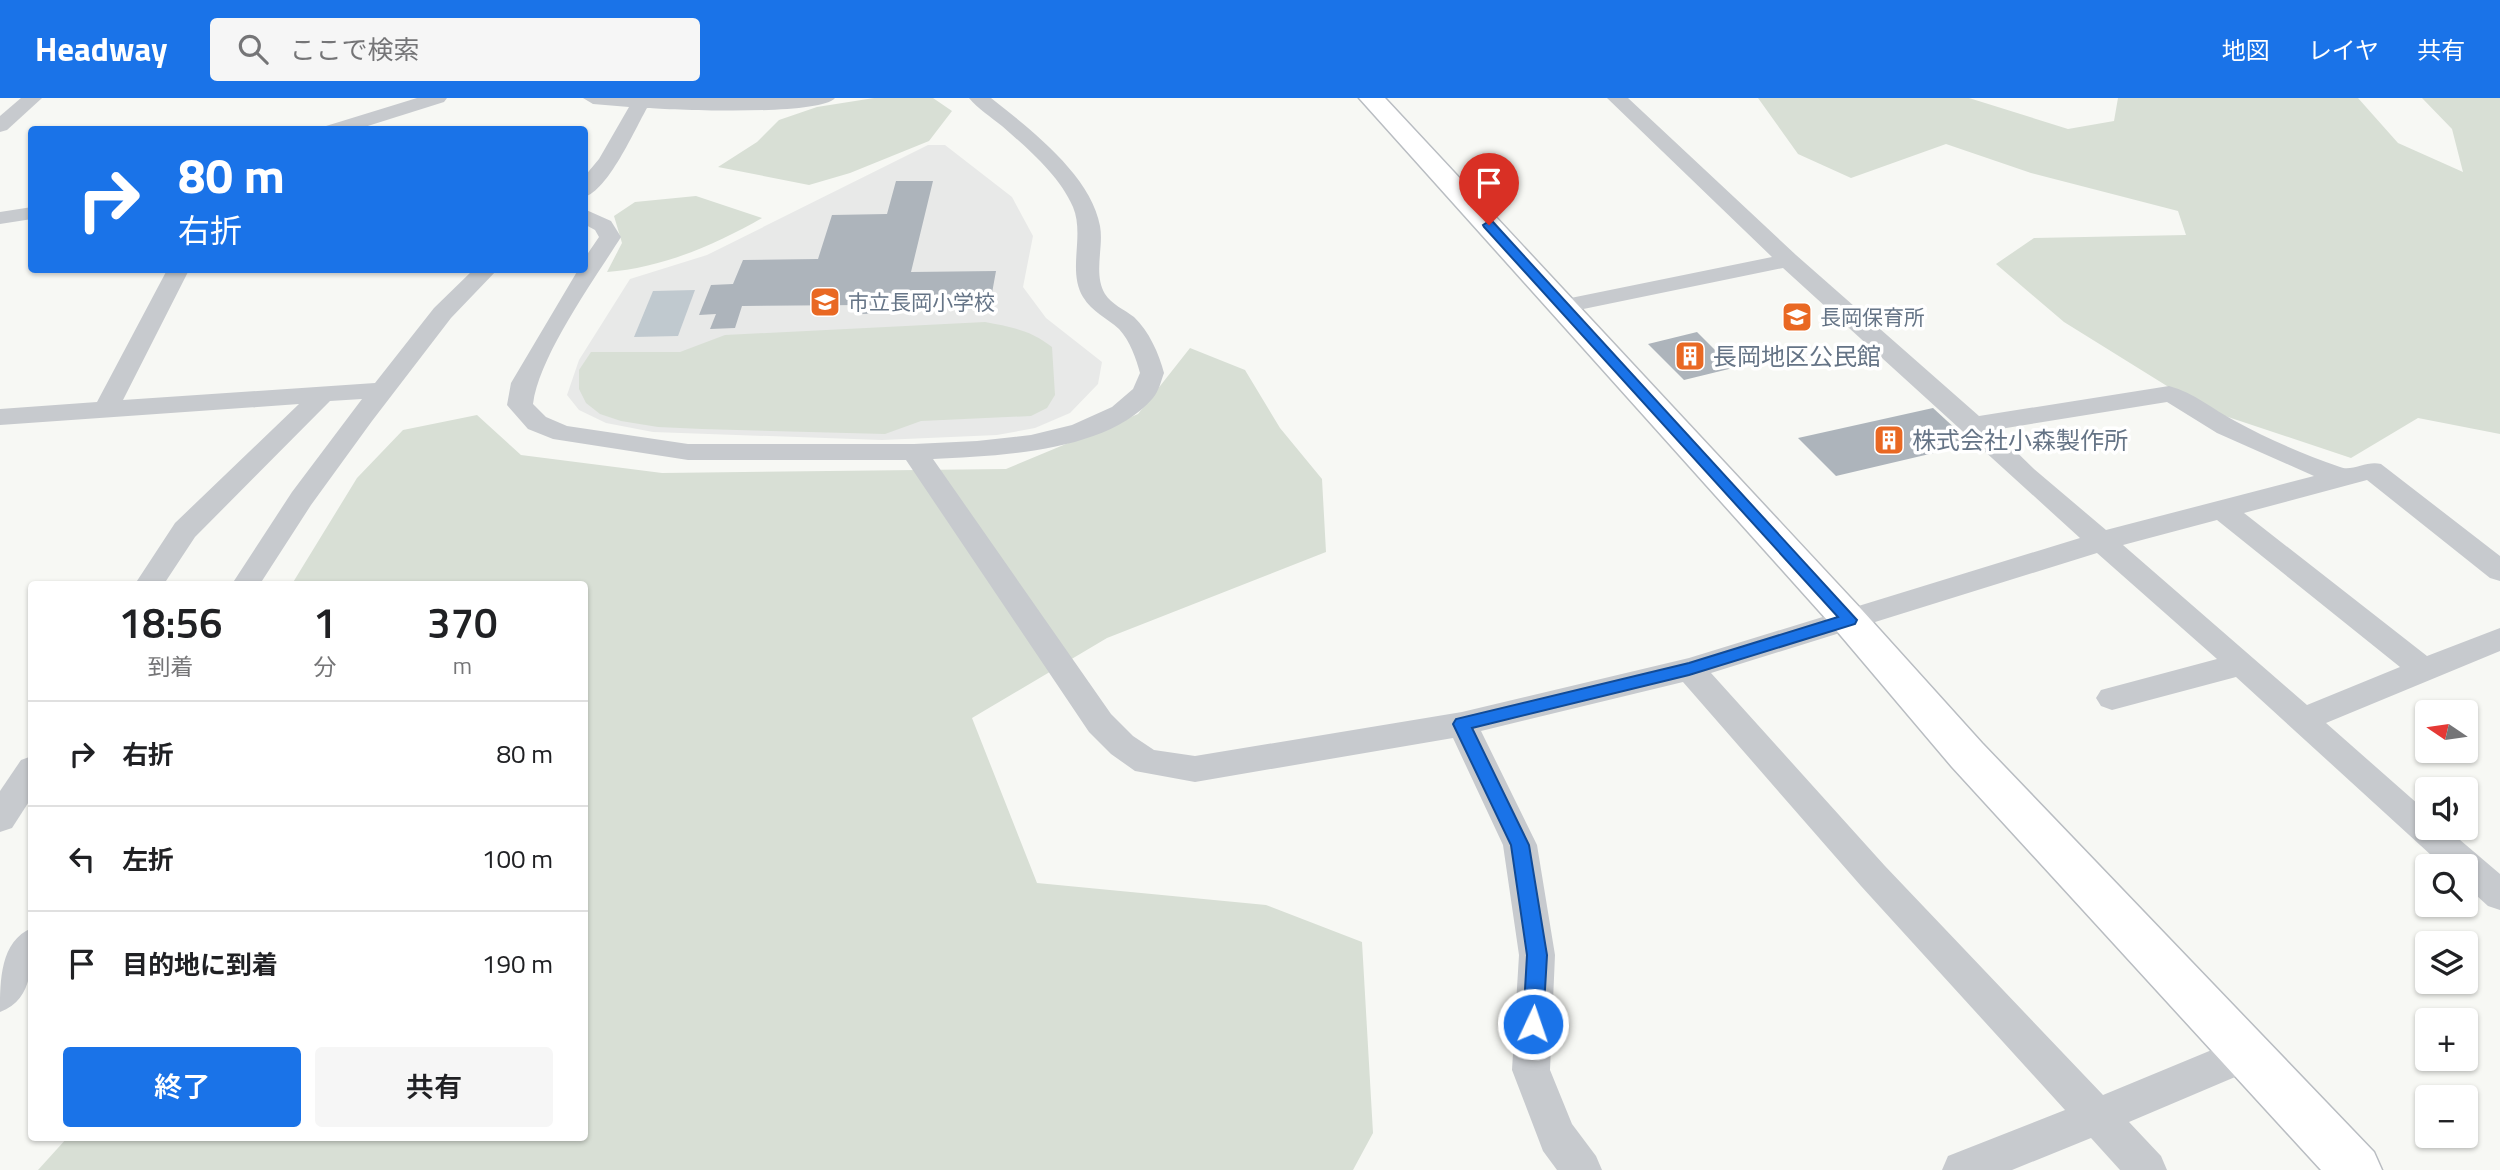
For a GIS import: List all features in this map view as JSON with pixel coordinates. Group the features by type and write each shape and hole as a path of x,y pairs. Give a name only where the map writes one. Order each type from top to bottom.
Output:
{"street":[{"path":"0,126 32,98"},
{"path":"345,126 437,98"},
{"path":"593,98 788,104 825,98"},
{"path":"587,273 523,383 520,405 537,423 562,433 688,452 914,452 1031,443 1080,431 1121,414 1143,393 1153,373 1148,356 1129,326 1094,297 1088,278 1089,223 1070,183 1043,153 979,98"},
{"path":"1371,98 1849,620 1967,755 2356,1170"},
{"path":"1617,98 1788,260 1974,425 2025,475 2500,895"},
{"path":"588,186 608,161 642,100"},
{"path":"0,218 28,214"},
{"path":"588,217 603,226 610,237 588,271"},
{"path":"1564,306 1788,260"},
{"path":"105,410 177,273"},
{"path":"248,581 274,538 382,390 465,285 482,273"},
{"path":"0,417 382,390"},
{"path":"1974,425 2169,394 2183,399 2226,427 2341,478"},
{"path":"151,581 185,530 321,396"},
{"path":"914,452 1100,723 1122,745 1146,762 1195,769 1462,724 1689,669 2102,541 2372,470 2500,571"},
{"path":"2221,510 2424,670"},
{"path":"2302,720 2500,639"},
{"path":"2112,698 2241,664"},
{"path":"1689,669 1873,876 2147,1170"},
{"path":"1462,724 1520,845 1537,955 1531,1070 1557,1136 1582,1170"},
{"path":"0,818 28,775"},
{"path":"0,995 28,950"},
{"path":"1962,1170 2248,1053"}],"shaded area":[{"path":"874,98 933,98 952,111 929,141 850,173 809,185 718,167 757,142 779,120 817,107"},
{"path":"1758,98 1969,98 2068,129 2114,121 2118,98 2358,98 2398,143 2463,172 2452,129 2422,98 2500,98 2500,434 2418,418 2351,458 2204,409 2064,322 1996,264 2034,238 2186,235 2178,211 2031,173 1946,144 1851,178 1798,154"},
{"name":"市立長岡小学校","path":"928,145 945,145 1012,197 1033,236 1023,287 1046,318 1102,362 1098,384 1070,413 1035,428 997,435 882,440 653,432 606,423 579,410 567,395 579,360 630,279 707,255"},
{"path":"696,196 762,218 687,254 647,266 607,272 622,243 614,216 635,202"},
{"path":"695,290 678,336 634,337 653,291"},
{"path":"985,322 1028,333 1052,347 1055,395 1047,408 1031,416 921,421 885,434 702,429 658,427 621,421 600,414 586,403 579,389 579,370 591,352 680,352 725,335"},
{"path":"1190,348 1245,370 1280,428 1322,479 1326,552 1107,638 972,718 1037,883 1266,905 1362,942 1373,1133 1353,1170 38,1170 64,1141 588,1141 588,581 294,581 357,478 403,430 477,415 521,455 662,473 1006,469 1138,414"}],"building":[{"path":"896,181 933,181 911,272 996,271 990,304 903,305 901,313 860,314 862,305 742,306 735,328 710,329 716,314 699,315 711,285 733,284 743,260 818,259 832,215 887,214"},
{"name":"長岡地区公民館","path":"1697,332 1733,368 1684,380 1648,344"},
{"name":"株式会社小森製作所","path":"1933,408 1972,444 1836,476 1798,438"}],"place":[{"name":"市立長岡小学校","path":"825,302"},
{"name":"長岡保育所","path":"1797,317"},
{"name":"長岡地区公民館","path":"1690,356"},
{"name":"株式会社小森製作所","path":"1889,440"}],"route":[{"path":"1489,225 1849,620 1689,669 1462,724 1520,845 1537,955 1533,1024"}]}
